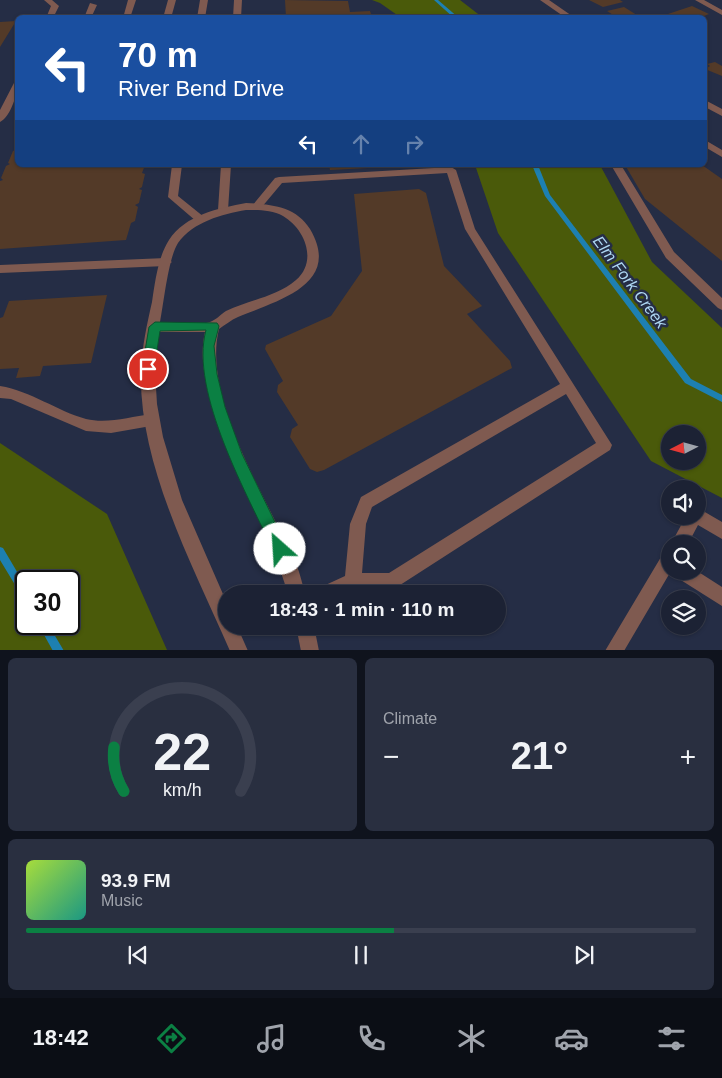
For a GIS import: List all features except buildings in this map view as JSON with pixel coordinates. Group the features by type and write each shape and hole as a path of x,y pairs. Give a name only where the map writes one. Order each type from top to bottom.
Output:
{"street":[{"path":"48,0 55,6 50,15"},
{"path":"127,15 132,0"},
{"path":"168,15 172,0"},
{"path":"202,15 204,0"},
{"path":"237,15 238,0"},
{"path":"544,0 567,15"},
{"path":"699,0 722,13"},
{"path":"88,15 93,5"},
{"path":"0,119 15,89"},
{"path":"707,103 722,113"},
{"path":"707,144 722,154"},
{"path":"178,167 173,198 200,219"},
{"path":"223,210 226,167"},
{"path":"617,167 670,255 722,305"},
{"path":"256,206 279,180 451,170 470,229 605,445 391,581 353,581 344,585"},
{"path":"155,327 213,326 231,314 281,296 299,284 310,270 314,255 312,240 305,227 276,209 256,206 223,210 200,219 187,227 173,242 166,262 155,327 148,369 151,420 169,484 218,602"},
{"path":"0,270 166,262"},
{"path":"213,326 208,346 211,374 219,407 235,455 288,564 294,585"},
{"path":"353,581 358,524 366,502 568,386"},
{"path":"0,392 12,394 86,425 111,427 151,420"},
{"path":"706,522 722,531"},
{"path":"614,650 661,580"},
{"path":"696,580 722,597"},
{"path":"232,635 238,650"},
{"path":"307,635 310,650"}],"green space":[{"path":"372,0 460,0 479,15 397,15 380,3"},
{"path":"476,167 601,167 652,262 722,328 722,498 706,490 706,480 687,480 668,470 706,470 706,425 661,425 661,466 651,461 498,233"},
{"path":"0,443 107,514 167,650 0,650"}],"waterway":[{"name":"Elm Fork Creek","path":"436,0 454,15"},
{"name":"Elm Fork Creek","path":"536,167 547,195 688,381 722,399"},
{"name":"Elm Fork Creek","path":"0,551 15,576"},
{"name":"Elm Fork Creek","path":"50,635 58,650"}],"route":[{"path":"148,369 155,327 213,326 208,346 211,374 219,407 235,455 280,549"}]}
